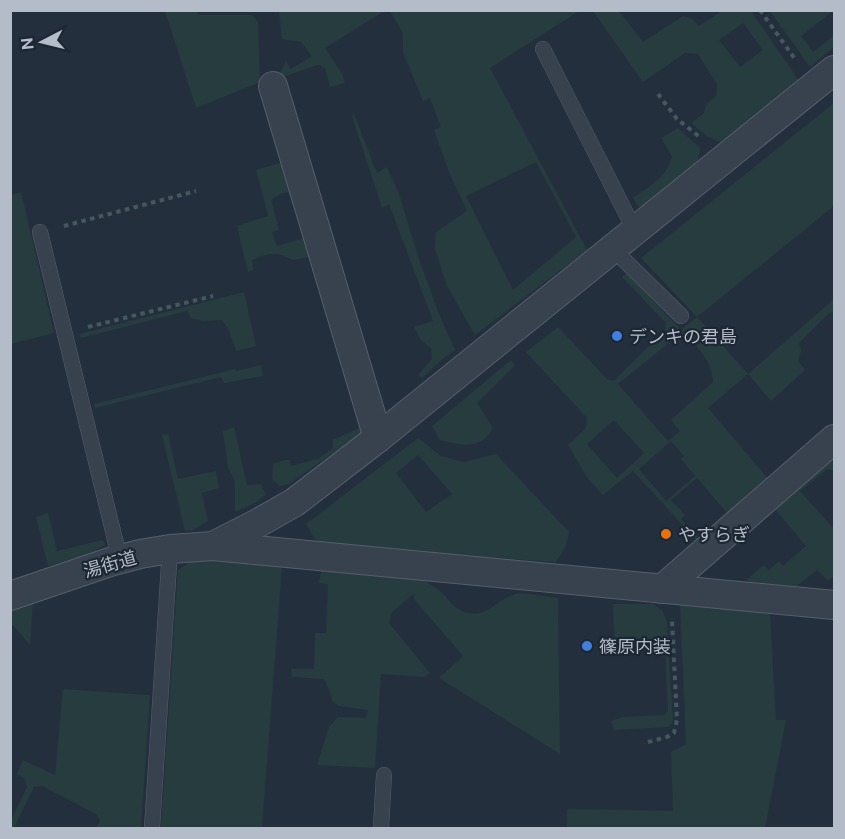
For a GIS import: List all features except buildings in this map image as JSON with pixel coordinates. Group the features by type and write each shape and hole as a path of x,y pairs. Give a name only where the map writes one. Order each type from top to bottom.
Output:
{"street":[{"path":"213,546 295,502 378,438 824,79"},
{"path":"273,86 378,438"},
{"path":"666,590 834,440"},
{"path":"213,546 834,605"},
{"name":"湯街道","path":"10,596 120,560 170,549 213,546"}],"lane":[{"path":"543,49 635,231"},
{"path":"40,232 120,560"},
{"path":"613,249 681,316"},
{"path":"152,828 170,549"},
{"path":"381,828 384,775"}],"path":[{"path":"760,10 824,79"},
{"path":"658,94 677,119 688,129 729,156"},
{"path":"40,232 196,191"},
{"path":"65,333 213,296"},
{"path":"648,742 674,733 677,720 666,590"}],"green space":[{"path":"165,11 196,11 199,15 252,15 258,22 260,82 196,108"},
{"path":"279,11 384,11 325,48 342,74 345,83 330,87 325,68 318,65 285,76 287,89 282,91 279,74 286,62 291,69 312,56 301,42 282,39"},
{"path":"390,11 579,11 490,68 587,250 475,335 447,286 435,249 436,232 467,211 449,172 434,130 441,127 430,98 423,101 403,52 403,33","holes":["536,162 576,237 513,290 466,196"]},
{"path":"593,11 619,11 643,42 683,16 692,19 699,26 722,11 751,11 800,82 723,143 708,137 691,123 704,113 707,103 716,96 717,85 698,54 685,53 643,82","holes":["743,23 763,50 740,67 719,40"]},
{"path":"770,11 833,11 801,36 813,52 833,36 834,47 810,67"},
{"path":"834,103 834,206 697,317 641,258"},
{"path":"354,114 377,173 387,167 399,194 420,262 455,350 422,378 418,375 432,359 431,348 421,340 414,327 433,321 389,204 382,208 352,116"},
{"path":"678,128 700,148 698,161 640,209 633,198 661,176 672,157 661,138"},
{"path":"283,162 292,191 280,194 271,200 279,230 272,232 277,246 305,238 310,257 293,260 277,254 268,255 252,260 253,270 248,272 237,226 268,216 256,170"},
{"path":"21,192 54,333 11,344 11,195"},
{"path":"627,273 681,330 697,317 748,374 708,408 770,481 699,543 633,471 603,495 588,479 568,445 586,428 587,418 526,352 558,327 607,379 614,381 666,329 665,322 622,277","holes":["688,336 708,363 713,382 671,420 680,431 668,441 618,384 676,337","614,420 644,453 617,478 587,444","671,441 684,456 681,459 695,476 666,501 639,469","697,478 727,513 698,538 681,519 685,515 671,500"]},
{"path":"244,292 256,346 236,351 229,330 222,320 203,321 191,318 187,311 81,338 79,334"},
{"path":"834,299 834,312 829,313 799,343 801,351 798,361 805,370 771,401 748,374"},
{"path":"511,360 515,365 477,403 493,428 488,435 470,444 440,440 432,426"},
{"path":"261,365 263,376 224,383 221,377 95,408 94,404 235,369 236,371"},
{"path":"364,426 365,430 289,484 280,486 272,479 273,464 290,460 291,466 318,459 333,448 332,440"},
{"path":"234,427 247,485 261,484 266,495 257,502 235,512 235,481 228,468 223,431"},
{"path":"168,434 178,479 216,471 219,488 202,493 208,521 193,530 185,531 162,435"},
{"path":"418,438 441,456 464,462 496,454 569,532 566,546 556,562 319,546 306,524","holes":["418,455 452,494 426,512 396,473"]},
{"path":"834,453 834,471 827,469 800,491 834,529 834,576 828,581 817,570 794,588 752,583 746,580 764,565 769,570 779,561 783,566 806,546 773,507"},
{"path":"48,513 57,551 103,540 105,545 90,554 48,566 36,517"},
{"path":"210,560 282,567 262,828 161,828 178,570 191,561"},
{"path":"321,571 420,580 438,589 455,607 469,613 488,610 516,594 558,598 560,754 439,678 463,656 413,598 415,593 392,612 389,623 430,673 424,677 381,674 375,768 317,765 329,727 338,717 366,718 368,710 339,706 332,701 324,679 292,677 291,669 314,669 315,633 326,633 328,584 319,583"},
{"path":"33,601 30,645 11,623 10,612"},
{"path":"613,604 654,604 663,612 667,623 673,722 668,727 614,730 611,721 622,717 665,715 668,711 665,652 657,647 615,651"},
{"path":"680,605 770,613 776,720 786,720 765,828 567,828 567,809 673,811 671,752 686,744"},
{"path":"63,689 150,695 141,828 96,828 100,820 96,814 42,786 34,787 14,828 11,828 11,820 27,787 24,778 17,774 23,760 55,775"}],"place":[{"name":"デンキの君島","path":"617,336"},
{"name":"やすらぎ","path":"666,534"},
{"name":"篠原内装","path":"587,646"}]}
